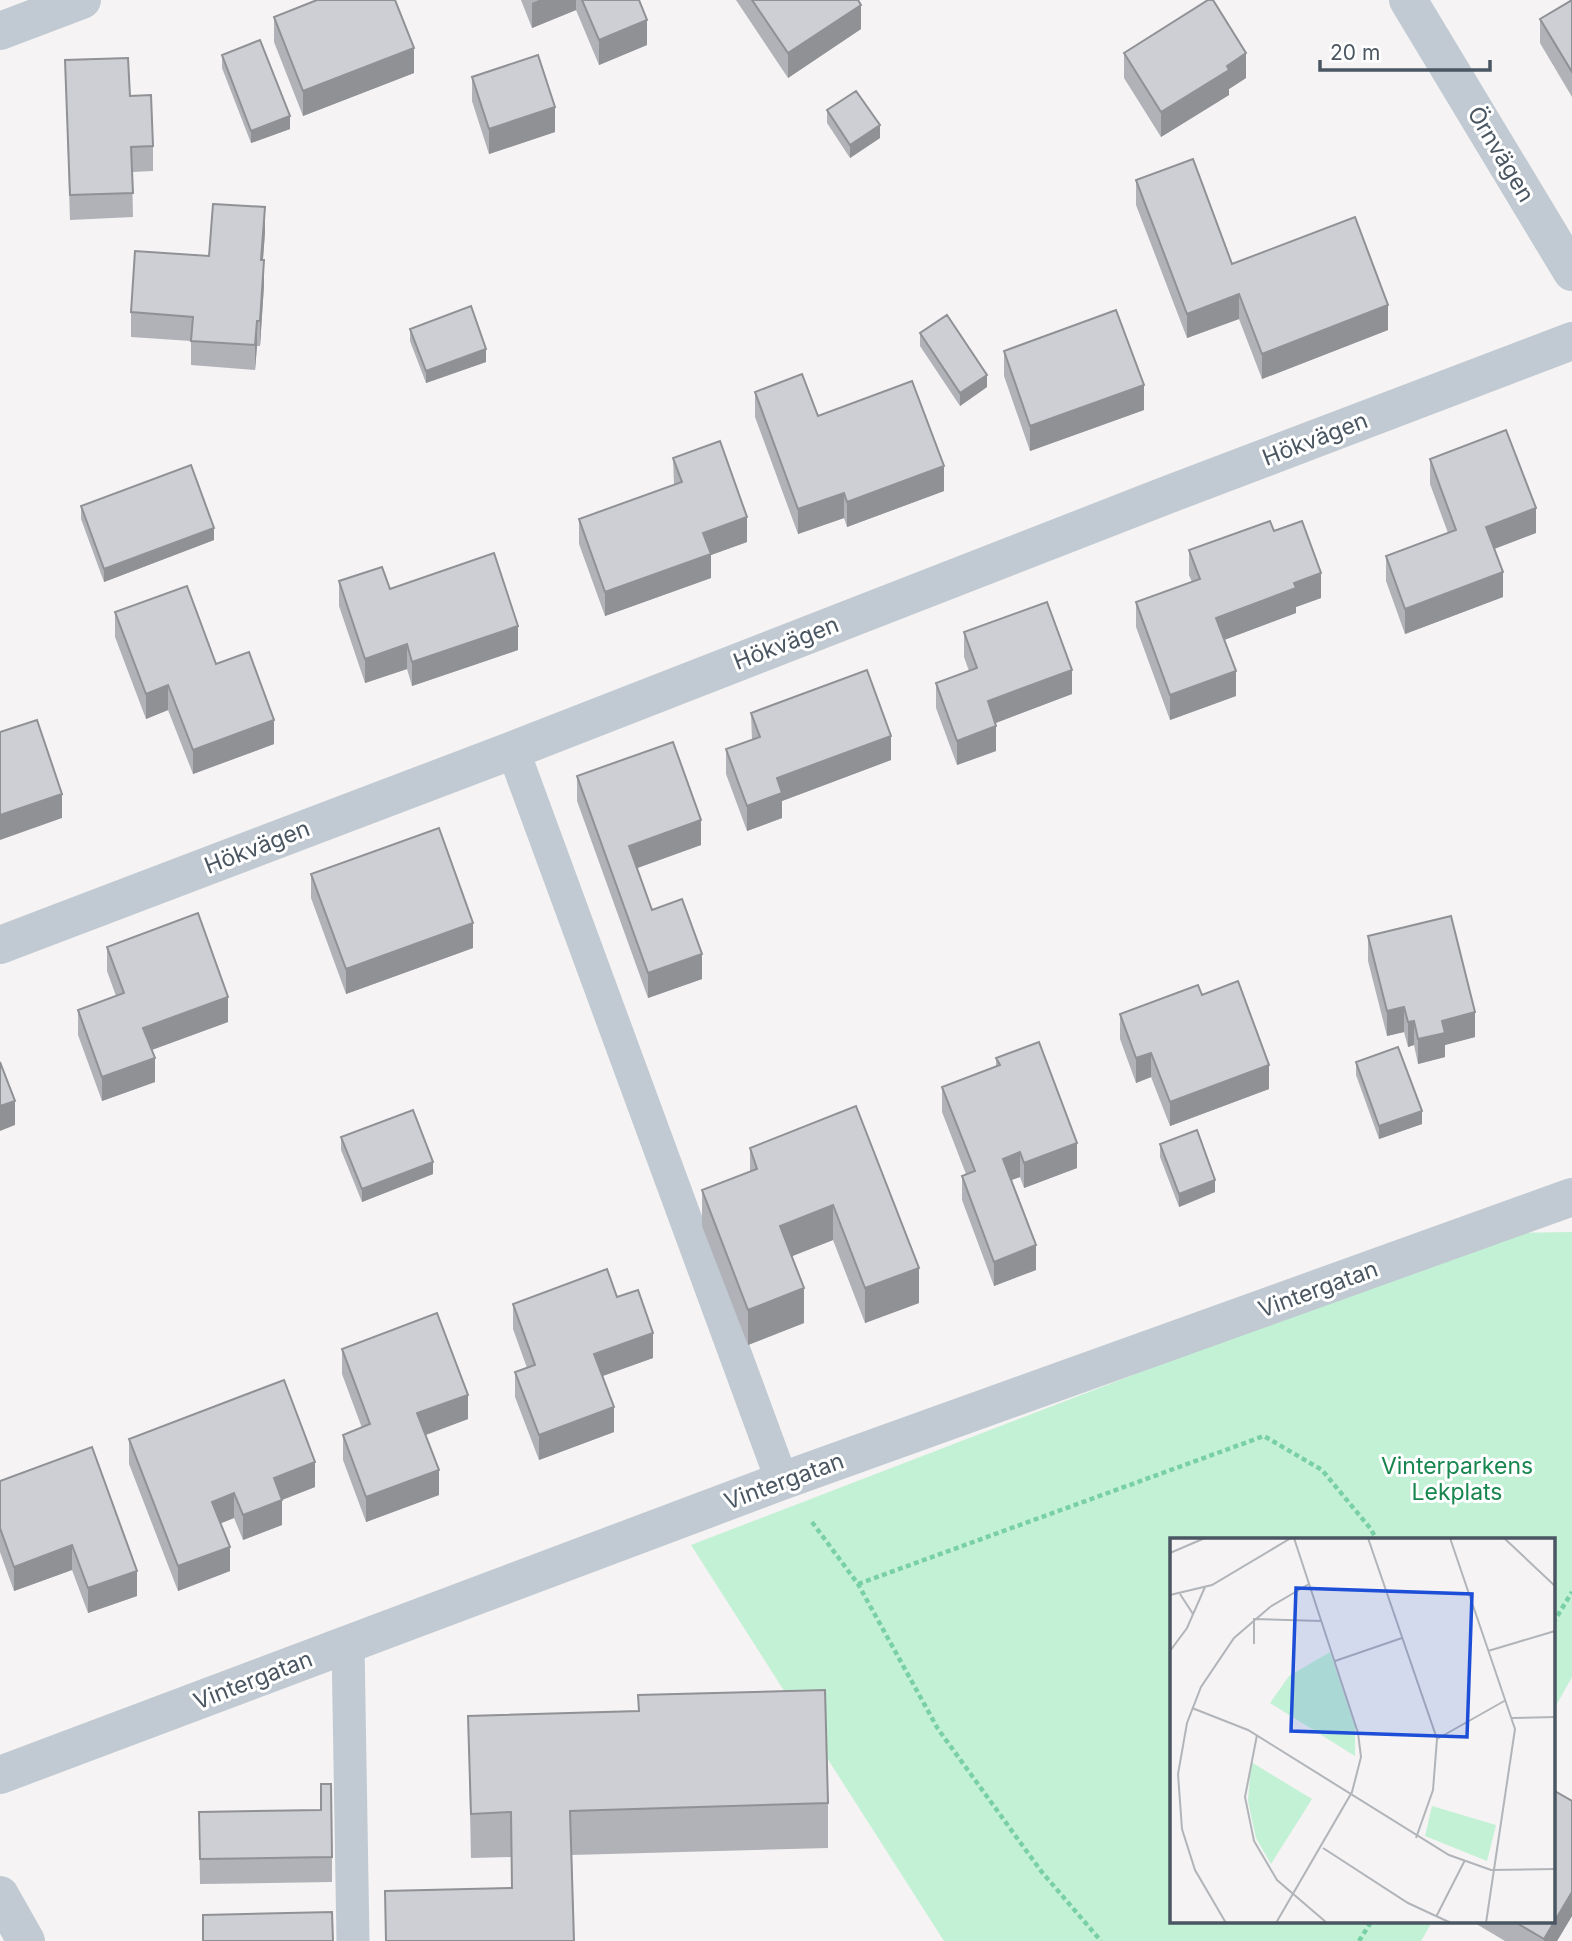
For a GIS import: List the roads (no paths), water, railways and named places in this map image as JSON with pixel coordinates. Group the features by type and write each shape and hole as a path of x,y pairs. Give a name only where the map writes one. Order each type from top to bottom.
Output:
{"street":[{"path":"0,30 82,0"},
{"name":"Örnvägen","path":"1408,0 1572,271"},
{"name":"Hökvägen","path":"0,945 1572,341"},
{"name":"Vintergatan","path":"0,1775 782,1481 1572,1197"},
{"path":"0,1895 26,1941"}],"lane":[{"path":"513,750 782,1481"},
{"path":"348,1644 353,1941"}],"park label":[{"name":"Vinterparkens Lekplats","path":"1457,1479"}]}
